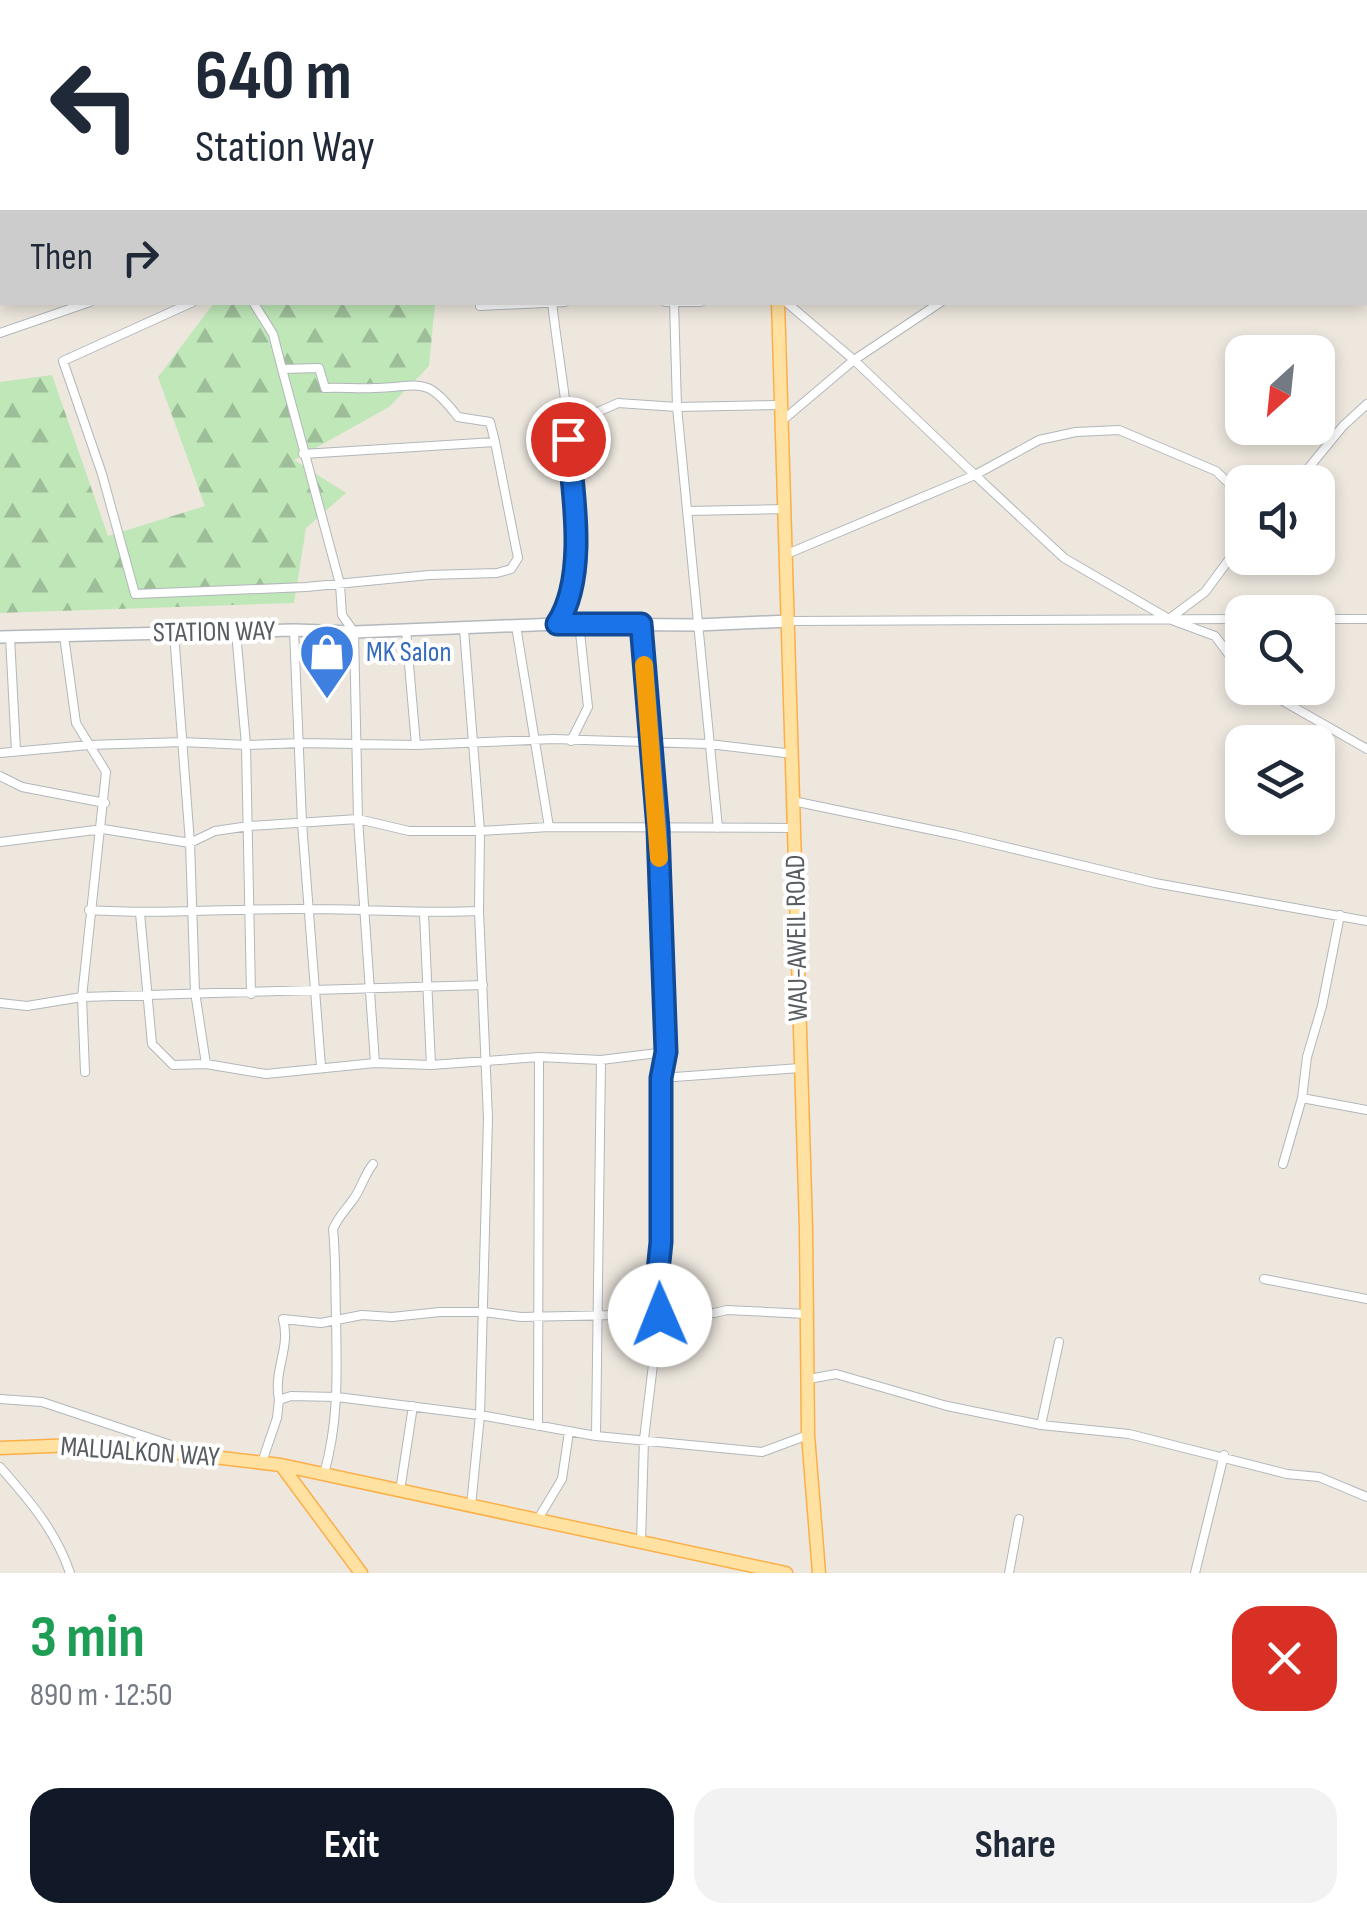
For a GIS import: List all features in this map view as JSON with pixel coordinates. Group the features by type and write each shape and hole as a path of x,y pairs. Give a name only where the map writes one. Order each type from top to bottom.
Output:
{"main road":[{"name":"WAU-AWEIL ROAD","path":"782,305 808,1435 819,1573"},
{"name":"STATION WAY","path":"5,636 789,621"},
{"name":"MALUALKON WAY","path":"0,1448 102,1444 280,1465"},
{"path":"280,1465 786,1573"},
{"path":"280,1465 361,1573"}],"street":[{"path":"0,333 81,305"},
{"path":"187,305 63,361 102,474 136,594 340,584 511,569 518,558 490,422 458,416 439,392 418,383 325,388 319,368 282,370"},
{"path":"254,305 273,334 340,584 342,615 354,632 358,820 376,1063"},
{"path":"480,306 504,305"},
{"path":"552,305 574,505 574,571 557,624"},
{"path":"671,305 677,408 718,828"},
{"path":"786,305 854,360 1064,558 1169,619 1215,636 1225,649"},
{"path":"782,420 854,360 936,305"},
{"path":"568,439 590,416 618,404 677,408 782,404"},
{"path":"1311,465 1342,426 1367,404"},
{"path":"787,554 975,475 1039,440 1076,432 1119,430 1216,472 1225,480"},
{"path":"303,454 495,442"},
{"path":"687,510 786,509"},
{"path":"1169,619 1205,592 1225,565"},
{"path":"1335,619 1367,618"},
{"path":"789,621 1225,619"},
{"path":"572,742 588,707 579,624"},
{"path":"641,624 658,829 666,1052 661,1078 661,1242 656,1291 660,1315 644,1439 641,1542"},
{"path":"516,626 548,827"},
{"path":"464,629 480,831 488,1132 480,1415 471,1506"},
{"path":"294,630 302,823 321,1067"},
{"path":"406,630 416,745"},
{"path":"174,632 190,843 195,992 206,1064"},
{"path":"236,632 246,746 251,994"},
{"path":"5,636 16,751"},
{"path":"64,636 76,723 106,772 82,997 85,1072"},
{"path":"1290,705 1367,748"},
{"path":"0,753 183,742 246,746 416,745 534,739 709,744 793,754"},
{"path":"0,776 22,787 105,803"},
{"path":"794,800 1154,883 1367,921"},
{"path":"0,842 102,830 190,843 215,831 249,826 358,820 409,831 794,828"},
{"path":"89,910 140,913 310,908 424,914 480,911"},
{"path":"140,913 152,1044 172,1065 206,1064 266,1074 376,1063 431,1065 539,1057 601,1060 666,1052"},
{"path":"424,914 431,1065"},
{"path":"1284,1164 1302,1098 1307,1057 1340,916"},
{"path":"0,1003 28,1006 82,997 195,992 251,994 483,986"},
{"path":"538,1426 539,1057"},
{"path":"596,1436 601,1060"},
{"path":"661,1078 800,1068"},
{"path":"1302,1098 1367,1110"},
{"path":"324,1474 334,1440 332,1420 339,1356 334,1229 373,1164"},
{"path":"1264,1279 1367,1300"},
{"path":"262,1462 277,1418 277,1374 288,1337 282,1319 336,1322 362,1315 484,1312 521,1317 727,1310 807,1314"},
{"path":"1042,1425 1060,1342"},
{"path":"809,1378 836,1374 947,1406 1042,1425 1129,1434 1287,1474 1319,1477 1367,1497"},
{"path":"279,1400 291,1396 337,1397 480,1415 596,1436 762,1452 808,1435"},
{"path":"0,1399 42,1402 193,1453"},
{"path":"400,1490 413,1406"},
{"path":"538,1519 562,1479 569,1432"},
{"path":"1196,1573 1224,1455"},
{"path":"0,1468 54,1534 70,1573"},
{"path":"1009,1573 1020,1520"}],"green space":[{"path":"212,305 435,305 429,366 389,407 294,460 346,493 306,528 294,603 0,613 0,382 52,375 108,536 205,506 158,377"}],"slow traffic":[{"path":"644,665 659,858"}],"place":[{"name":"MK Salon","path":"327,701"}],"route":[{"path":"568,439 574,571 557,624 641,624 658,829 666,1052 661,1078 661,1242 656,1291 660,1315"}]}
